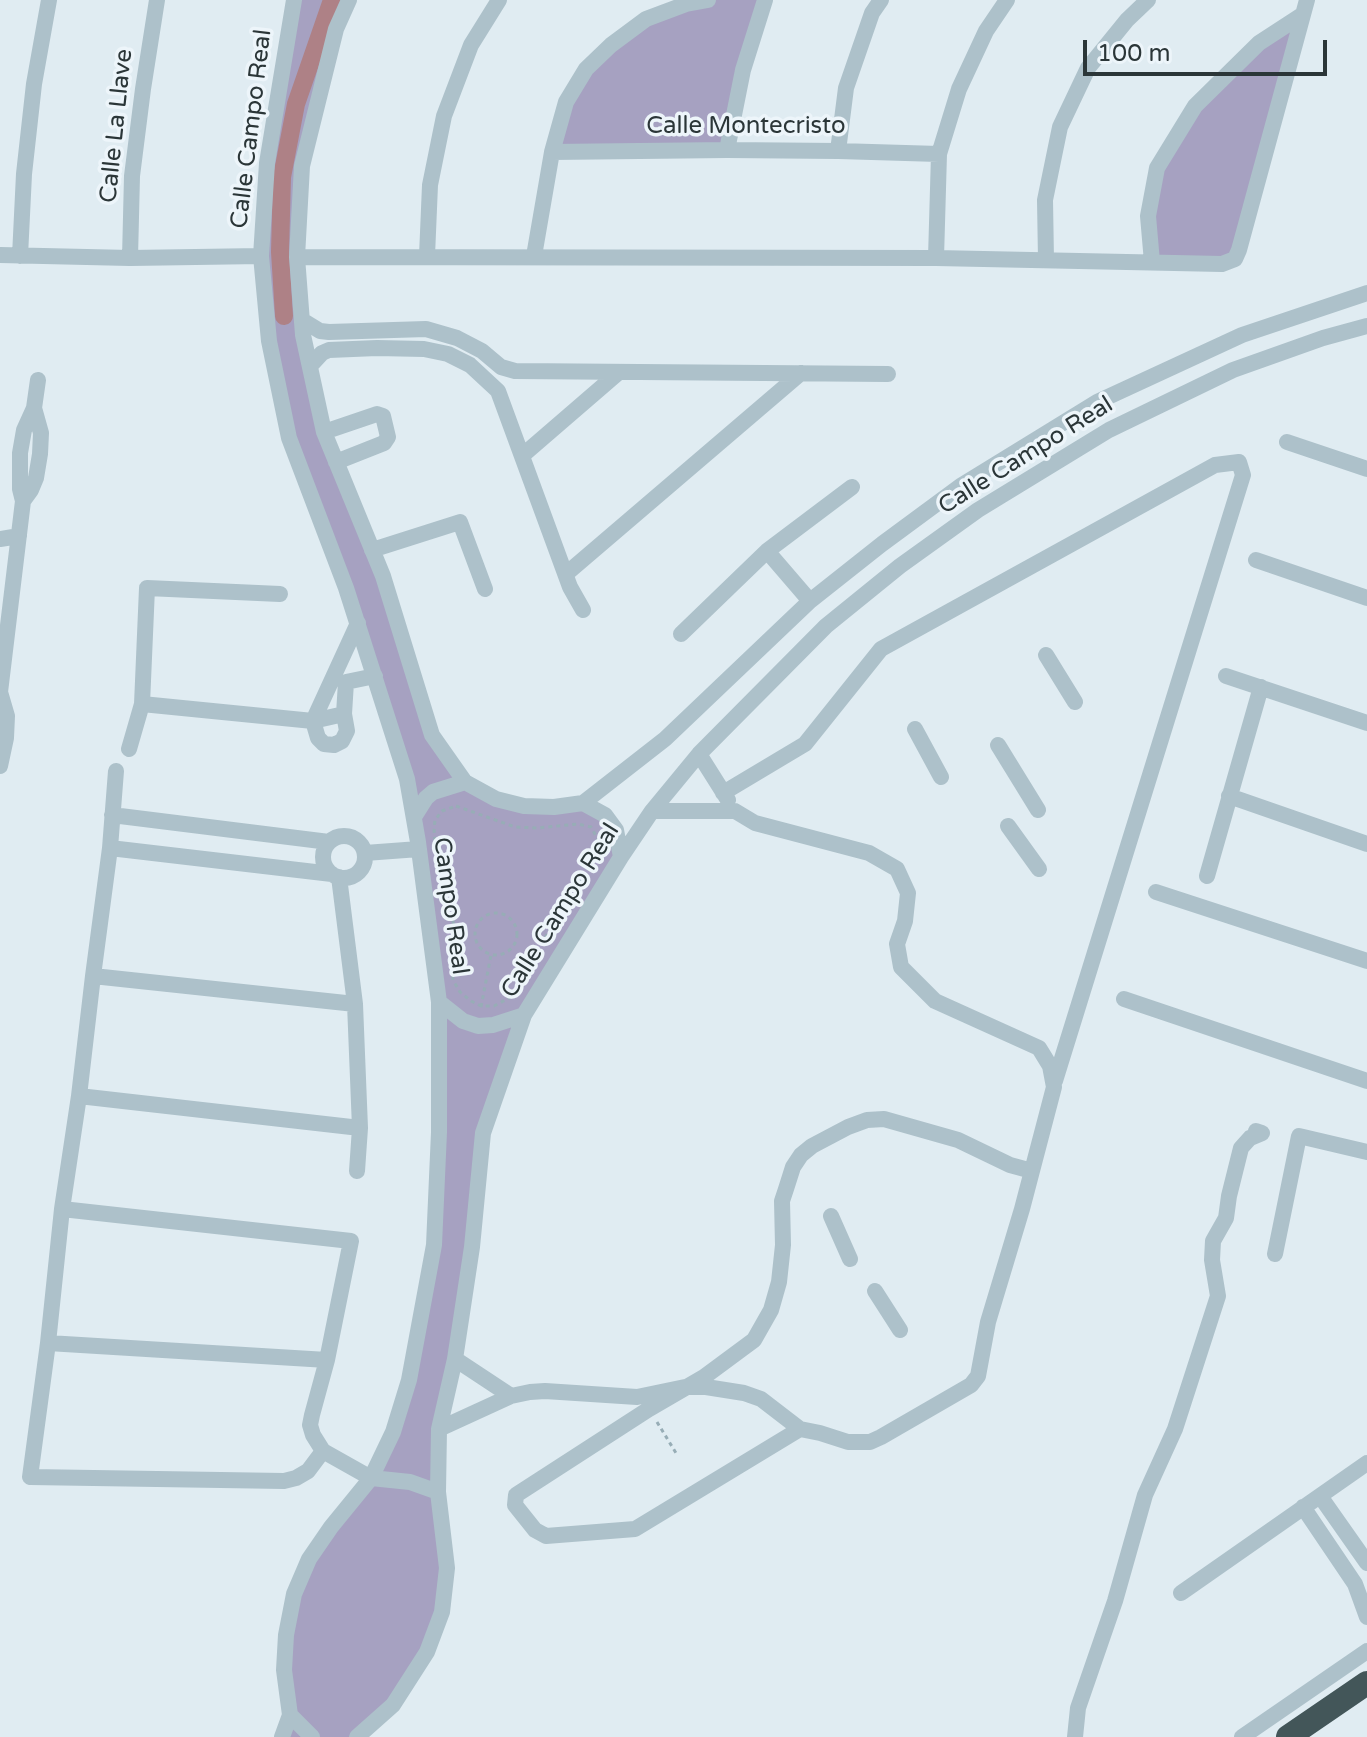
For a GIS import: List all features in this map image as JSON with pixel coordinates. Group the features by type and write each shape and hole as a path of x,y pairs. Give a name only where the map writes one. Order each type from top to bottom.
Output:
{"highway":[{"path":"1288,1737 1367,1683"}],"street":[{"path":"20,256 25,159 49,0"},
{"name":"Calle La Llave","path":"130,258 132,176 157,0"},
{"name":"Calle Campo Real","path":"294,0 267,163 261,256 269,341 289,438 358,623 407,779 414,817"},
{"path":"349,0 336,29 302,166 297,257 303,335 324,432 383,576 432,735 465,782 496,799 524,806 554,807 583,803 605,815 616,830 621,857"},
{"path":"427,256 430,185 444,116 471,45 499,0"},
{"path":"534,256 552,152 566,102 586,69 611,45 646,19 686,4 708,0"},
{"path":"727,150 743,70 765,0"},
{"path":"838,151 846,88 872,13 881,0"},
{"path":"936,258 939,154 959,89 986,31 1007,0"},
{"path":"1046,260 1045,200 1060,127 1088,68 1127,20 1148,0"},
{"path":"297,257 936,258 1222,264 1235,259 1304,8"},
{"path":"1152,262 1148,216 1157,168 1164,156 1195,106 1259,43 1304,8"},
{"name":"Calle Montecristo","path":"552,152 727,150 939,154"},
{"path":"0,255 130,258 261,256"},
{"name":"Calle Campo Real","path":"583,803 665,739 810,601 951,493 1097,402 1242,335 1367,293"},
{"path":"302,320 320,331 426,329 457,338 482,351 501,367 515,371 888,374"},
{"name":"Calle Campo Real","path":"355,1735 393,1705 427,1652 442,1612 447,1568 438,1492 439,1429 455,1359 472,1247 483,1133 524,1015 652,811 699,754 826,626 900,566 965,520 1109,430 1233,370 1367,326"},
{"path":"412,329 412,348"},
{"path":"377,330 377,348"},
{"path":"310,366 329,350 377,348 424,349 448,354 470,365 498,391 570,587 583,610"},
{"path":"498,391 515,371"},
{"path":"523,455 618,373"},
{"path":"566,574 801,373"},
{"path":"0,766 7,716 0,692 8,562 19,536 23,501 36,478 40,454 41,433 34,408 38,380"},
{"path":"324,432 377,414 383,416 388,437 384,443 336,462"},
{"path":"1287,442 1367,469"},
{"path":"439,1429 511,1396 545,1391 637,1397 685,1387 706,1387 761,1399 800,1429 848,1442 870,1442 976,1381 988,1322 1054,1087 1243,475 1239,462 1215,465 881,649 805,744 723,793"},
{"path":"681,634 767,551 852,487"},
{"path":"372,550 460,522 485,589"},
{"path":"0,539 19,536"},
{"path":"767,551 810,601"},
{"path":"1256,560 1367,598"},
{"path":"129,749 142,704 147,588 280,594"},
{"path":"339,681 347,731 342,741 334,745 324,744 318,738 313,721 339,681 358,623"},
{"path":"1046,655 1075,702"},
{"path":"339,681 375,676"},
{"path":"1226,676 1367,723"},
{"path":"1207,876 1261,687"},
{"path":"142,704 313,721 344,714"},
{"path":"915,729 941,777"},
{"path":"998,745 1038,810"},
{"path":"699,754 735,811 755,823 869,853 897,869 908,893 905,921 897,944 901,967 935,1001 1039,1048 1050,1066 1054,1087"},
{"path":"116,771 110,848 30,1477 284,1481 308,1471 323,1451"},
{"path":"414,817 433,792 465,782"},
{"path":"1229,796 1367,844"},
{"path":"652,811 735,811"},
{"path":"112,815 329,842"},
{"name":"Campo Real","path":"414,817 439,1002"},
{"path":"1008,826 1039,869"},
{"path":"110,848 336,876 346,878 360,872 364,866 362,845 350,836 335,838 329,842 323,855 324,863 336,876 355,1004 360,1128 357,1171"},
{"path":"365,853 419,849"},
{"path":"1156,892 1367,961"},
{"path":"93,976 355,1004"},
{"path":"1124,999 1367,1081"},
{"path":"439,1002 463,1021 478,1026 493,1025 524,1015"},
{"path":"282,1737 290,1715 284,1670 286,1635 294,1594 309,1559 371,1478 393,1432 409,1380 434,1245 439,1132 439,1002"},
{"path":"79,1096 360,1128"},
{"path":"800,1429 635,1529 546,1536 535,1530 515,1505 516,1495 704,1377 754,1340 771,1310 779,1282 783,1245 782,1201 793,1167 812,1146 848,1127 867,1120 884,1119 958,1140 1010,1165 1032,1171"},
{"path":"1075,1737 1078,1708 1115,1601 1145,1495 1175,1429 1218,1296 1212,1260 1213,1241 1226,1218 1241,1148 1250,1138 1262,1133 1256,1131"},
{"path":"1275,1254 1299,1136 1367,1152"},
{"path":"62,1209 351,1241 327,1360 310,1425 313,1435 323,1451 371,1478 410,1482 438,1492"},
{"path":"831,1216 850,1259"},
{"path":"875,1291 900,1330"},
{"path":"48,1343 327,1360"},
{"path":"455,1359 511,1396"},
{"path":"1181,1593 1367,1463"},
{"path":"1320,1496 1367,1563"},
{"path":"1303,1507 1355,1584 1366,1608"},
{"path":"1242,1737 1367,1651"},
{"path":"290,1715 312,1737"}],"path":[{"path":"456,806 515,827 578,824 591,827 600,843 599,852 553,923 524,979 511,997 494,1006 481,1006 460,992 453,980 455,932 451,910 443,894 445,870 435,842 435,820 442,811 456,806"},
{"path":"502,913 515,922 518,938 515,947 508,952 500,956 491,955 477,945 476,927 487,915 502,913"},
{"path":"478,1026 491,955"},
{"path":"649,1409 676,1453"}],"shaded area":[{"path":"294,0 349,0 302,166 297,257 324,432 432,735 465,782 496,799 583,803 605,815 621,857 524,1015 483,1133 439,1429 447,1568 427,1652 357,1737 282,1737 294,1594 393,1432 434,1245 439,1002 407,779 289,438 269,341 267,163"},
{"path":"708,0 765,0 727,150 552,152 586,69 646,19"},
{"path":"1302,15 1235,259 1152,262 1157,168 1195,106"}],"waterway":[{"path":"284,316 280,252 282,177 296,104 332,0"}]}
